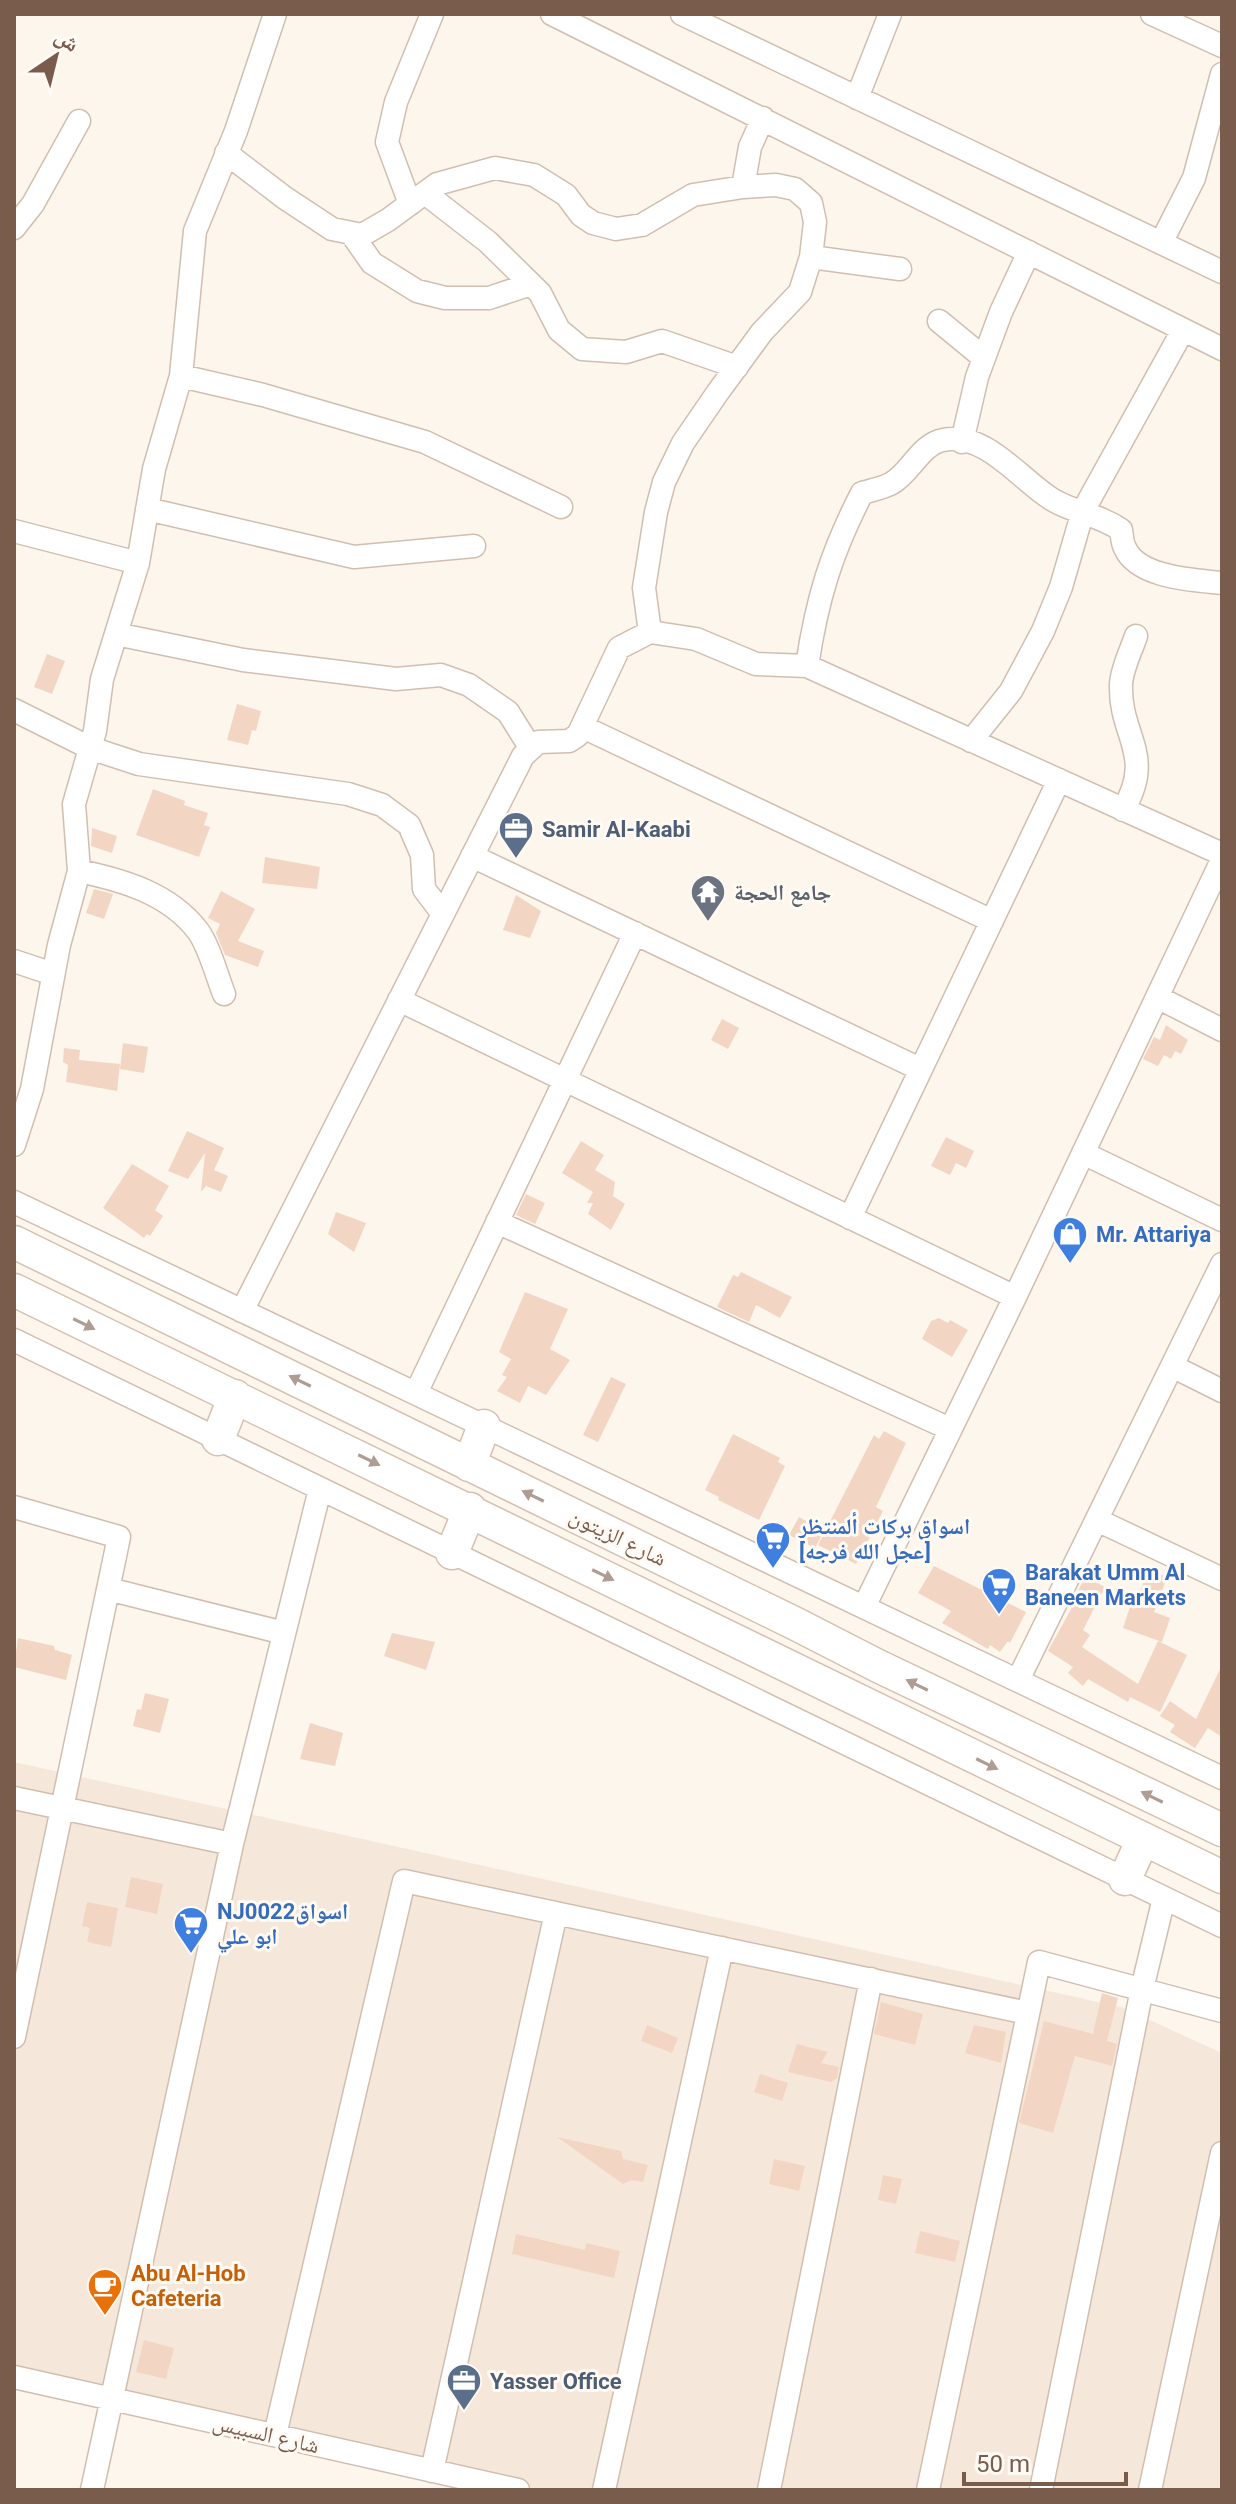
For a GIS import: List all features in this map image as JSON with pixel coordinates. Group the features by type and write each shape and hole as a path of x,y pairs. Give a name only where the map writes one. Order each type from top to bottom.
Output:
{"main road":[{"name":"شارع الزيتون","path":"14,1242 878,1666 1222,1830"},
{"name":"شارع الزيتون","path":"14,1290 1222,1877"},
{"path":"218,1439 235,1396"},
{"path":"469,1465 484,1426"},
{"path":"452,1553 470,1509"},
{"path":"778,1661 792,1654 796,1647 799,1631 796,1624"},
{"path":"865,1705 859,1698 857,1681 862,1673 878,1666"},
{"path":"1125,1879 1143,1839"}],"street":[{"path":"14,1145 32,1089 53,974 79,871 74,804 95,731 102,679 138,563 154,469 181,376 195,231 275,14"},
{"path":"432,14 396,102 387,142 417,199 488,242 540,293 559,330 582,349 626,352 662,341 737,367"},
{"path":"552,14 1222,349"},
{"path":"682,14 1222,272"},
{"path":"857,98 890,14"},
{"path":"1152,14 1222,46"},
{"path":"1161,243 1194,178 1222,74"},
{"path":"743,187 750,147 763,118"},
{"path":"14,228 33,204 79,121"},
{"path":"226,153 332,229 362,235 437,184 495,168 534,175 566,195 581,215 593,223 616,229 642,225 693,195 743,187 776,185 795,189 811,203 815,222 811,257 800,292 762,332 683,443 664,482 644,588 650,632"},
{"path":"351,233 372,263 417,291 445,298 489,298 531,284"},
{"path":"962,442 977,377 1001,312 1029,252"},
{"path":"811,257 900,269"},
{"path":"939,321 984,358"},
{"path":"971,741 1011,691 1043,631 1061,587 1083,511 1183,330"},
{"path":"181,376 263,395 425,442 561,507"},
{"path":"807,666 814,618 826,572 862,493 892,483 922,453 942,440 976,443 1054,501 1107,520 1121,530 1125,550 1140,565 1189,580 1222,583"},
{"path":"147,509 354,557 474,546"},
{"path":"14,531 138,563"},
{"path":"242,1311 530,747 548,740 569,741 578,735 619,648 650,632 696,639 756,664 807,666 1222,857 1015,1297 864,1607"},
{"path":"116,634 243,660 396,679 441,675 469,685 508,712 530,747"},
{"path":"1123,810 1134,791 1139,767 1123,712 1121,681 1136,636"},
{"path":"14,710 90,748 139,764 348,794 382,805 409,825 422,855 424,889 443,914"},
{"path":"583,727 992,921"},
{"path":"850,1218 1059,780"},
{"path":"472,856 920,1069"},
{"path":"79,871 123,881 167,902 199,932 224,994"},
{"path":"416,1393 635,933"},
{"path":"14,961 53,974"},
{"path":"1157,997 1222,1030"},
{"path":"399,1000 1015,1297"},
{"path":"1083,1153 1222,1220"},
{"path":"14,1202 1222,1778"},
{"path":"497,1222 950,1429"},
{"path":"1018,1680 1222,1264"},
{"path":"14,1340 1222,1926"},
{"path":"1172,1366 1222,1391"},
{"path":"92,2490 232,1844 320,1489"},
{"path":"14,1507 119,1537 14,2037"},
{"path":"1097,1520 1222,1579"},
{"path":"108,1589 284,1633"},
{"path":"14,1798 232,1844"},
{"path":"275,2435 404,1881 1028,2013"},
{"path":"1041,2490 1142,1989 1164,1898"},
{"path":"432,2471 556,1913"},
{"path":"604,2490 722,1948"},
{"path":"928,2490 1039,1962 1222,2011"},
{"path":"769,2490 871,1979"},
{"path":"1150,2490 1222,2153"},
{"name":"شارع السبيس","path":"14,2377 518,2490"}],"shaded area":[{"path":"14,1762 1121,2007 1222,2053 1222,2490 502,2490 14,2379"}],"building":[{"path":"47,654 65,661 52,694 34,687"},
{"path":"237,704 261,711 256,731 252,730 248,745 227,740"},
{"path":"153,789 208,813 204,825 210,827 199,857 136,835"},
{"path":"92,828 117,836 112,853 91,846"},
{"path":"265,857 320,867 317,889 262,883"},
{"path":"94,889 113,894 104,919 86,913"},
{"path":"221,891 255,909 238,941 264,951 258,967 225,955 216,933 220,924 208,918"},
{"path":"516,895 541,911 530,938 503,930"},
{"path":"722,1019 739,1028 728,1049 711,1040"},
{"path":"1166,1025 1188,1040 1181,1054 1175,1051 1171,1059 1164,1055 1158,1066 1143,1059 1154,1037 1160,1040"},
{"path":"123,1043 148,1047 144,1073 120,1069"},
{"path":"64,1048 80,1050 79,1060 120,1064 117,1091 66,1082 68,1065 63,1062"},
{"path":"187,1131 224,1148 214,1170 228,1176 221,1192 206,1186 201,1192 205,1153 188,1179 168,1171"},
{"path":"946,1137 974,1151 966,1168 956,1163 950,1175 931,1166"},
{"path":"581,1141 604,1155 595,1170 615,1182 613,1196 625,1204 611,1230 588,1214 593,1203 587,1203 593,1192 562,1173"},
{"path":"132,1164 169,1186 155,1210 163,1216 150,1236 147,1234 144,1238 103,1208"},
{"path":"526,1194 545,1203 535,1224 516,1215"},
{"path":"336,1212 366,1223 354,1252 328,1234"},
{"path":"741,1272 792,1297 780,1318 756,1305 749,1322 717,1307 733,1275 738,1277"},
{"path":"525,1292 568,1309 550,1349 570,1360 546,1395 528,1386 520,1403 497,1391 507,1377 502,1375 511,1359 499,1352"},
{"path":"939,1318 968,1330 952,1357 922,1339 931,1321"},
{"path":"611,1377 626,1384 598,1442 583,1435"},
{"path":"884,1431 906,1443 876,1507 883,1511 856,1564 818,1545 874,1435 879,1439"},
{"path":"733,1434 780,1458 778,1462 785,1466 759,1520 718,1500 719,1497 705,1490"},
{"path":"799,1517 824,1531 815,1548 789,1535"},
{"path":"934,1566 1026,1612 1010,1643 1008,1641 1000,1652 990,1645 988,1649 942,1623 951,1611 918,1593"},
{"path":"1148,1569 1167,1577 1154,1612 1170,1618 1162,1642 1123,1628 1130,1607 1134,1609"},
{"path":"1085,1577 1105,1587 1083,1630 1090,1635 1082,1647 1138,1684 1158,1641 1187,1655 1160,1712 1130,1697 1128,1702 1088,1679 1083,1686 1068,1673 1073,1667 1048,1651"},
{"path":"392,1633 435,1642 426,1670 384,1656"},
{"path":"18,1638 54,1646 55,1650 72,1655 66,1680 14,1667"},
{"path":"1222,1665 1222,1737 1208,1728 1195,1748 1170,1732 1175,1725 1160,1716 1170,1701 1196,1719"},
{"path":"145,1693 169,1699 160,1733 133,1726"},
{"path":"310,1723 343,1733 335,1766 300,1759"},
{"path":"131,1877 163,1884 157,1914 125,1907"},
{"path":"87,1902 118,1908 111,1947 87,1942 90,1928 82,1926"},
{"path":"1102,1993 1118,1998 1107,2041 1117,2044 1112,2066 1075,2056 1053,2133 1019,2123 1044,2021 1093,2034"},
{"path":"881,2002 923,2014 915,2045 874,2034"},
{"path":"647,2025 678,2038 672,2053 641,2041"},
{"path":"974,2025 1006,2032 1001,2063 965,2053"},
{"path":"797,2044 828,2052 821,2063 839,2067 837,2078 831,2082 788,2072"},
{"path":"760,2074 788,2083 782,2101 754,2092"},
{"path":"557,2137 621,2151 623,2159 648,2165 643,2182 632,2180 623,2184"},
{"path":"774,2159 805,2166 799,2191 769,2184"},
{"path":"883,2175 902,2179 896,2204 878,2200"},
{"path":"920,2231 960,2241 955,2262 915,2253"},
{"path":"516,2234 585,2250 586,2243 620,2251 614,2278 512,2254"},
{"path":"144,2340 174,2348 166,2379 136,2372"}],"place":[{"name":"Samir Al-Kaabi","path":"516,860"},
{"name":"جامع الحجة","path":"708,923"},
{"name":"Mr. Attariya","path":"1070,1265"},
{"name":"اسواق بركات ألمنتظر [عجل الله فرجه]","path":"773,1570"},
{"name":"Barakat Umm Al Baneen Markets","path":"999,1616"},
{"name":"NJ0022اسواق ابو علي","path":"191,1955"},
{"name":"Abu Al-Hob Cafeteria","path":"105,2317"},
{"name":"Yasser Office","path":"464,2412"}]}
